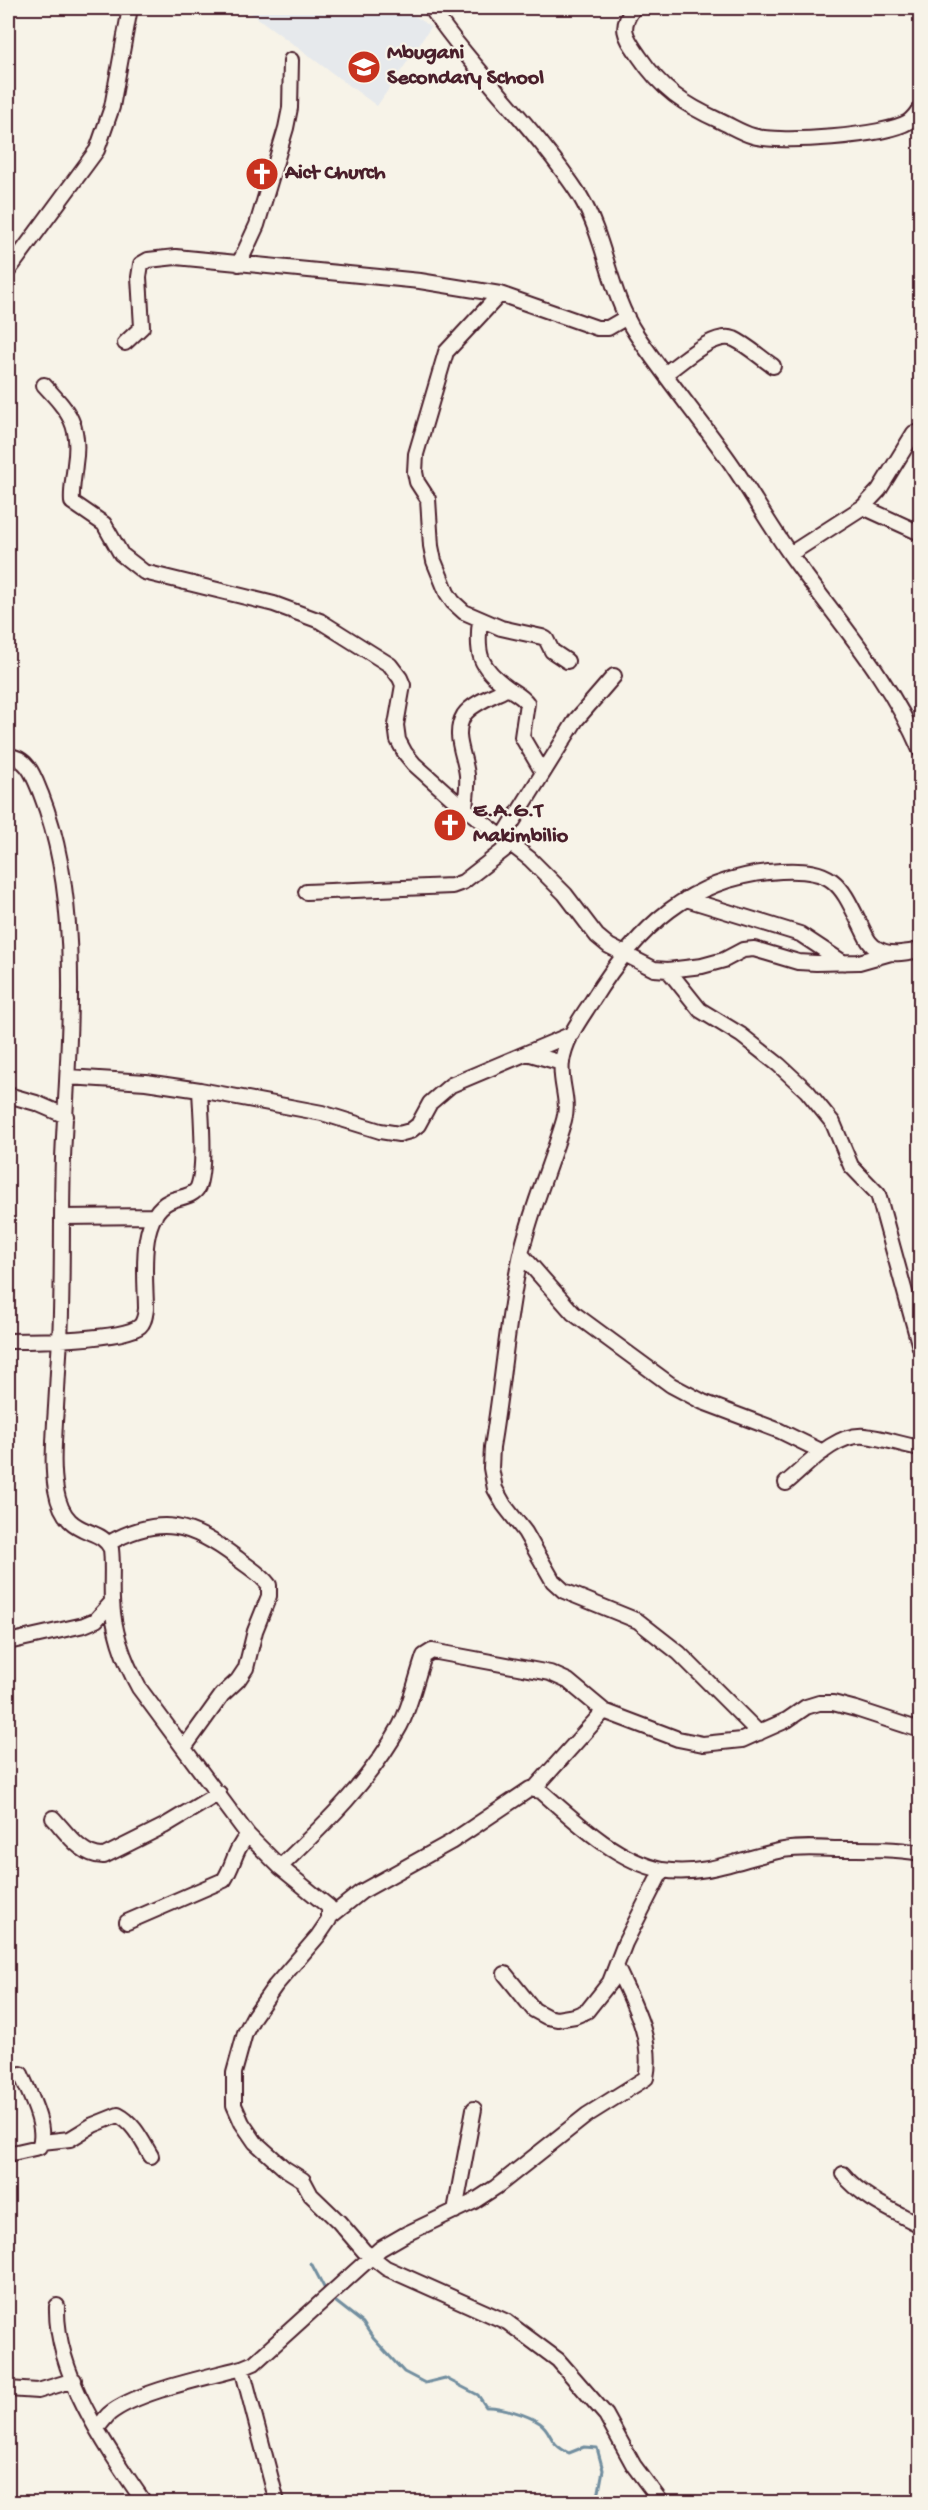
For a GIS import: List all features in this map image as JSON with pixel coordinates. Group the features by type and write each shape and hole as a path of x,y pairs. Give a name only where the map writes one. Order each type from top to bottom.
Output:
{"street":[{"path":"8,271 97,150 112,107 130,8"},
{"path":"431,8 449,34 547,149 581,198 597,229 627,316 635,332 729,462 790,554 868,656 909,724 921,750"},
{"path":"634,8 625,21 624,29 651,74 687,106 750,136 777,140 890,129 908,121 921,108"},
{"path":"239,264 256,225 286,128 290,108 291,60"},
{"path":"125,343 142,327 139,277 141,264 159,258 176,257 420,281 500,294 597,328 608,328 627,316"},
{"path":"500,294 446,352 414,465 417,482 428,499 431,546 447,593 464,612 480,620 501,628 546,639 552,651 567,661"},
{"path":"666,374 711,341 723,337 734,339 772,366"},
{"path":"44,385 72,417 76,458 72,502 104,524 121,554 132,564 154,575 274,604 320,621 390,665 403,685 396,725 398,740 405,753 414,764 465,808 508,840 550,878 597,936 609,946 654,969 668,970 713,964 743,950 754,949 798,962 844,963 859,962 891,953 921,950"},
{"path":"790,554 863,507 892,471 914,434"},
{"path":"863,507 921,533"},
{"path":"480,620 477,644 479,654 495,677 526,703 522,737 542,771"},
{"path":"306,892 452,886 463,882 508,840 542,771 576,720 614,676"},
{"path":"465,808 467,778 460,747 461,722 468,711 508,688"},
{"path":"8,756 22,760 35,778 49,816 59,855 65,897 68,951 68,1077 60,1340 53,1462 56,1490 61,1508 73,1524 109,1543 112,1555 112,1602 115,1625 128,1669 139,1688 248,1835 280,1867 329,1907 331,1916"},
{"path":"759,1734 679,1653 646,1628 628,1617 564,1591 553,1581 525,1532 495,1489 491,1468 492,1447 521,1254 564,1120 567,1101 561,1063 572,1034 624,954 655,921 686,899 728,879 754,873 801,872 828,876 842,888 870,943 880,950 891,953"},
{"path":"686,899 800,934 844,963"},
{"path":"668,970 700,1010 741,1035 778,1065 807,1091 833,1123 851,1166 878,1194 921,1347"},
{"path":"68,1077 146,1082 201,1090 322,1113 380,1131 399,1134 410,1131 418,1125 430,1103 450,1085 572,1034"},
{"path":"527,1053 561,1063"},
{"path":"8,1341 60,1340 116,1334 141,1325 146,1309 144,1251 149,1228 164,1204 194,1192 198,1187 201,1169 201,1090"},
{"path":"8,1095 36,1103 66,1116"},
{"path":"62,1217 155,1216"},
{"path":"521,1254 573,1313 671,1385 703,1402 780,1431 823,1452"},
{"path":"786,1483 823,1452 849,1437 863,1436 920,1448 921,1442"},
{"path":"109,1543 129,1532 151,1527 174,1526 192,1530 234,1556 269,1585 269,1596 255,1631 246,1668 238,1680 222,1695 184,1748"},
{"path":"8,1642 84,1625 96,1620 112,1602"},
{"path":"280,1867 326,1823 357,1787 389,1743 400,1725 424,1656 432,1651 550,1673 568,1681 604,1711 678,1739 703,1744 725,1744 759,1734 806,1707 819,1703 833,1703 856,1709 921,1730"},
{"path":"604,1711 535,1788 530,1789 450,1842 361,1893 331,1916 318,1936 275,1986 245,2033 234,2073 234,2105 242,2123 255,2142 272,2158 303,2180 311,2195 371,2258 386,2268 507,2322 537,2343 580,2382 606,2415 634,2466 661,2502"},
{"path":"535,1788 592,1836 621,1853 662,1870 703,1871 732,1866 784,1850 807,1848 897,1849 921,1853"},
{"path":"52,1818 86,1852 96,1857 104,1856 156,1831 219,1793"},
{"path":"127,1922 224,1880 230,1871 238,1846 248,1835"},
{"path":"505,1974 534,2010 547,2017 557,2019 575,2016 587,2010 598,2000 617,1968 625,1943 662,1870"},
{"path":"97,2428 109,2414 128,2403 173,2387 242,2368 266,2354 311,2310 380,2249 405,2234 455,2211 496,2187 587,2115 646,2078 650,2056 645,2036 638,2013 617,1968"},
{"path":"8,2154 39,2147 42,2142 38,2115 21,2074"},
{"path":"455,2211 474,2109"},
{"path":"42,2142 70,2139 93,2125 118,2115 126,2119 134,2128 151,2156"},
{"path":"843,2174 864,2193 921,2225"},
{"path":"57,2306 59,2339 74,2380 97,2428 144,2502"},
{"path":"242,2368 277,2502"},
{"path":"8,2389 38,2391 74,2380"}],"shaded area":[{"name":"Mbugani Secondary School","path":"244,8 404,8 431,27 377,106"}],"waterway":[{"path":"311,2263 327,2293"},
{"path":"331,2298 363,2323 373,2338 404,2372 425,2383 445,2378 478,2395 486,2407 506,2410 535,2420 544,2426 557,2445 569,2453 584,2447 597,2448 603,2470 597,2502"}],"place":[{"name":"Mbugani Secondary School","path":"364,67"},
{"name":"Aict Church","path":"262,174"},
{"name":"E.A.G.T Makimbilio","path":"450,825"}]}
